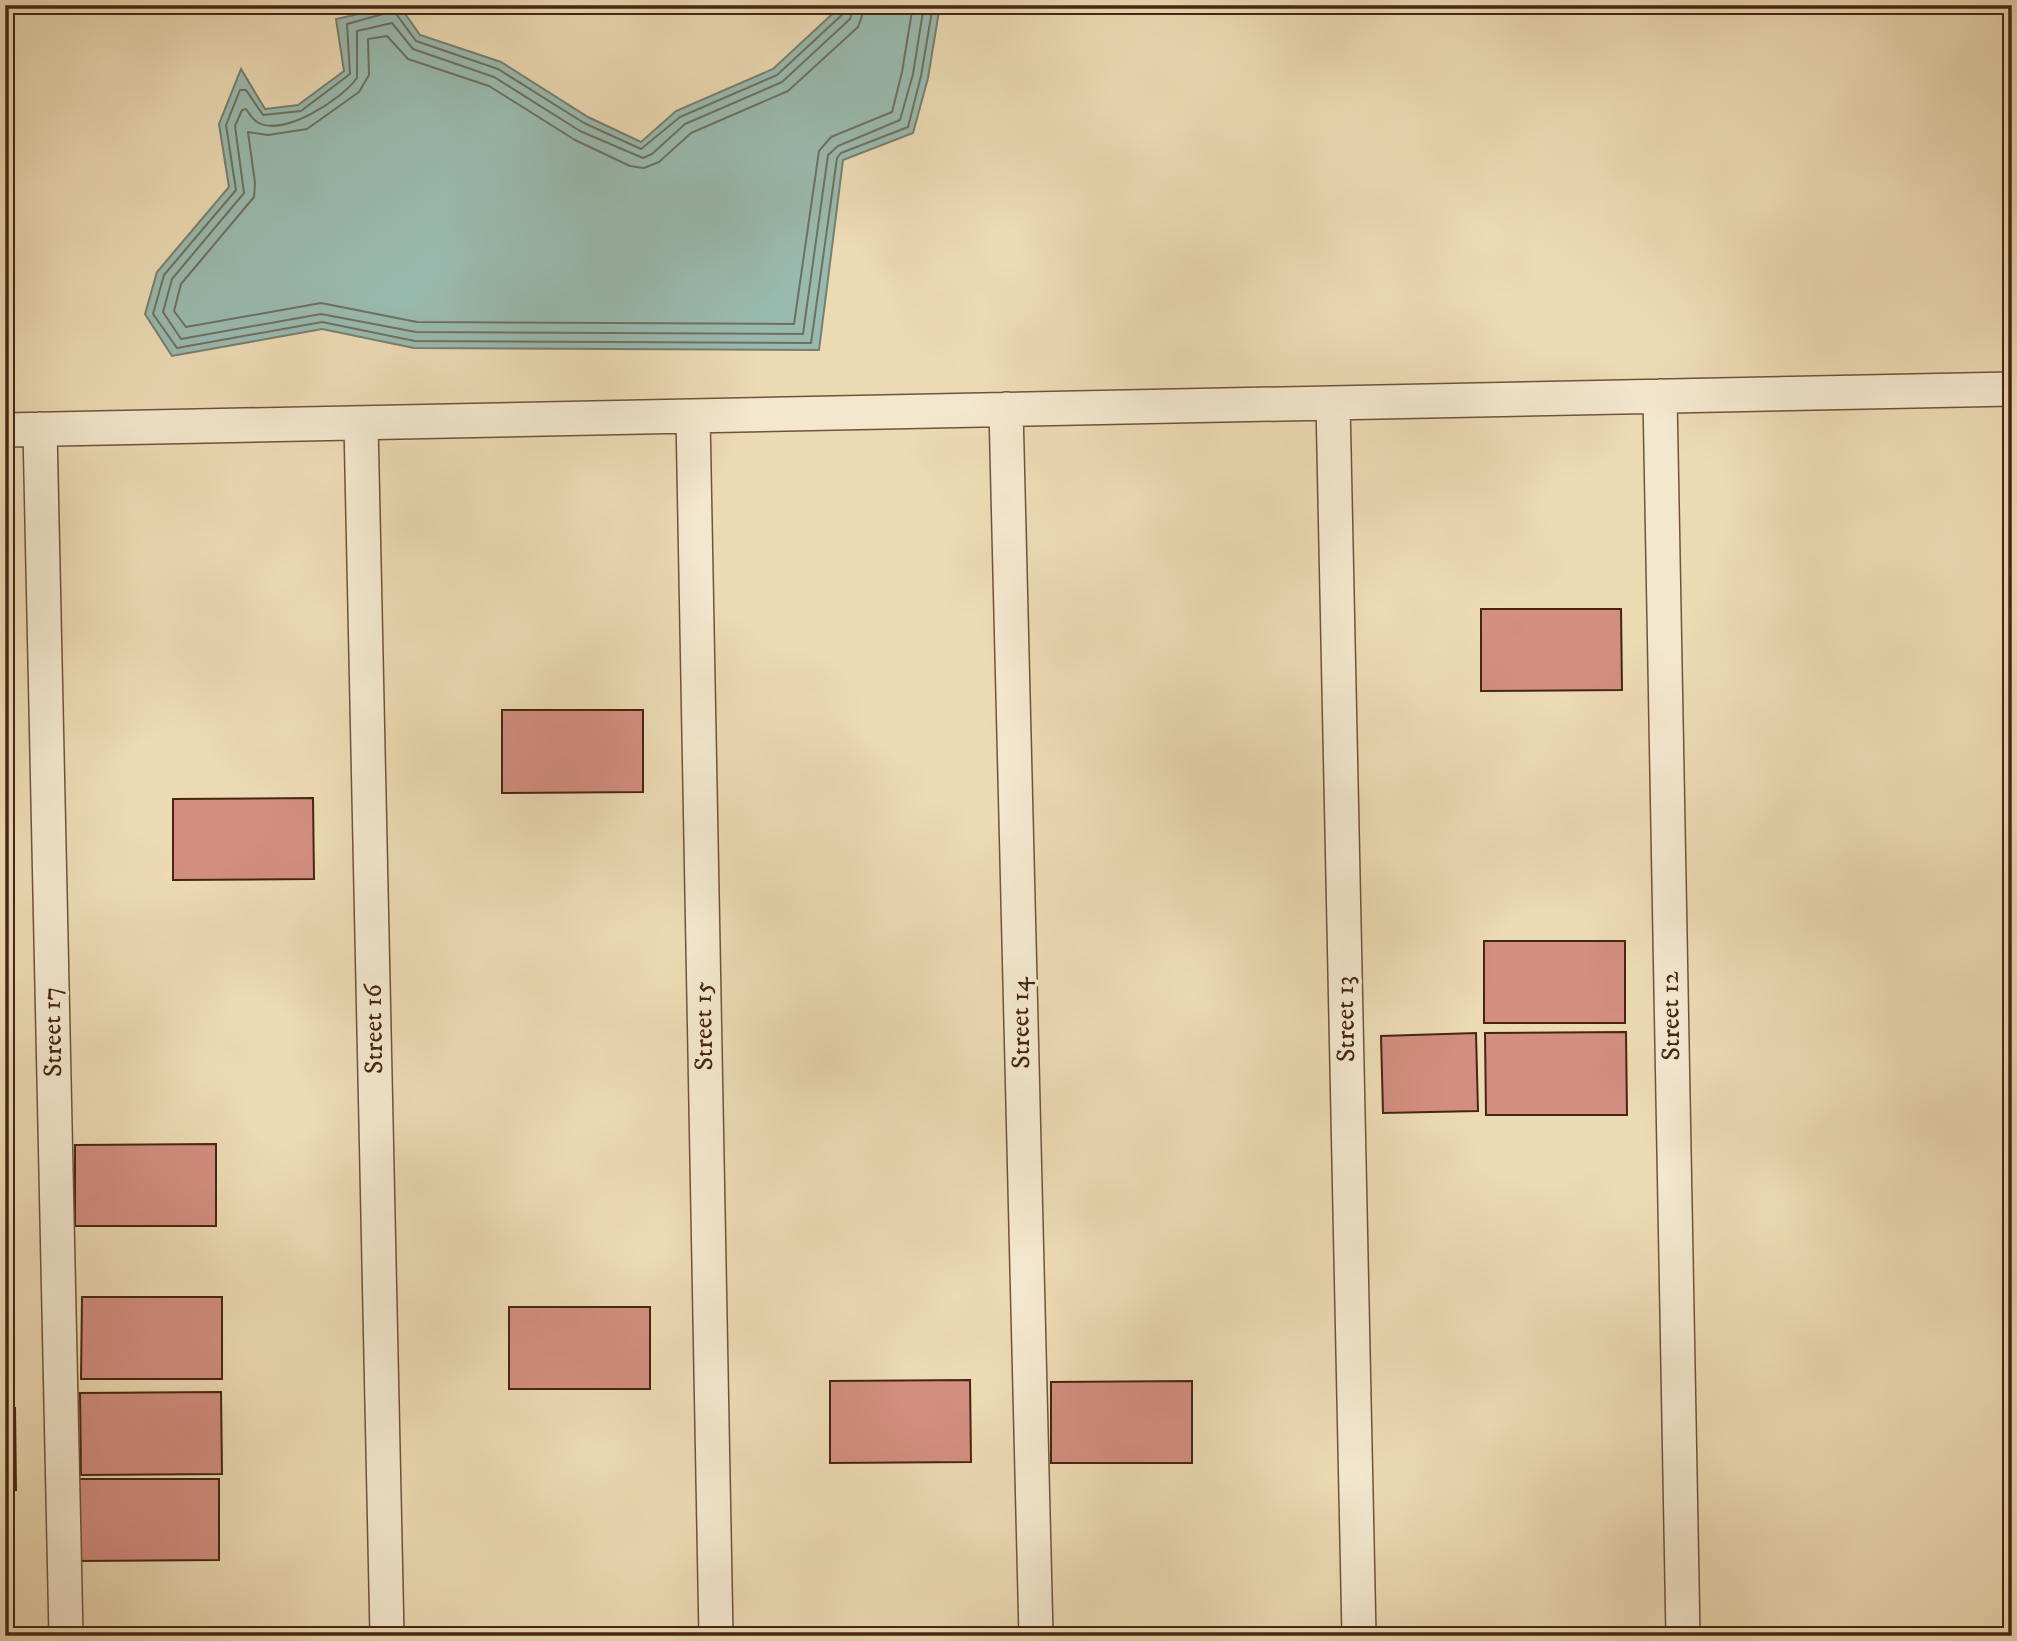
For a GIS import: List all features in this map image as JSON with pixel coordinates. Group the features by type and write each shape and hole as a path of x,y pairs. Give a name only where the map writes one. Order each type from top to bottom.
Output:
{"street":[{"path":"5,430 2012,389"},
{"name":"Street 12","path":"1660,396 1683,1636"},
{"name":"Street 13","path":"1333,403 1359,1636"},
{"name":"Street 14","path":"1006,409 1035,1636"},
{"name":"Street 15","path":"693,416 716,1636"},
{"name":"Street 16","path":"361,423 387,1636"},
{"name":"Street 17","path":"40,429 66,1636"}],"water":[{"path":"399,5 420,35 501,62 588,117 641,142 676,111 773,69 842,5 940,5 928,78 913,133 843,160 819,350 414,348 322,329 172,356 145,314 157,272 229,187 219,124 241,69 265,109 298,105 344,71 336,19"}],"building":[{"path":"1481,609 1621,609 1622,690 1481,691"},
{"path":"502,710 643,710 643,792 502,793"},
{"path":"313,798 314,879 173,880 173,799"},
{"path":"1484,941 1625,941 1625,1023 1484,1023"},
{"path":"1626,1032 1627,1115 1486,1115 1485,1033"},
{"path":"1476,1033 1478,1111 1383,1113 1381,1036"},
{"path":"216,1144 216,1226 75,1226 75,1145"},
{"path":"82,1297 222,1297 222,1379 81,1379"},
{"path":"509,1307 650,1307 650,1389 509,1389"},
{"path":"970,1380 971,1462 830,1463 830,1381"},
{"path":"1192,1381 1192,1463 1051,1463 1051,1382"},
{"path":"221,1392 222,1474 81,1475 80,1393"},
{"path":"5,1408 15,1408 16,1490 5,1490"},
{"path":"78,1479 219,1479 219,1560 78,1561"}]}
